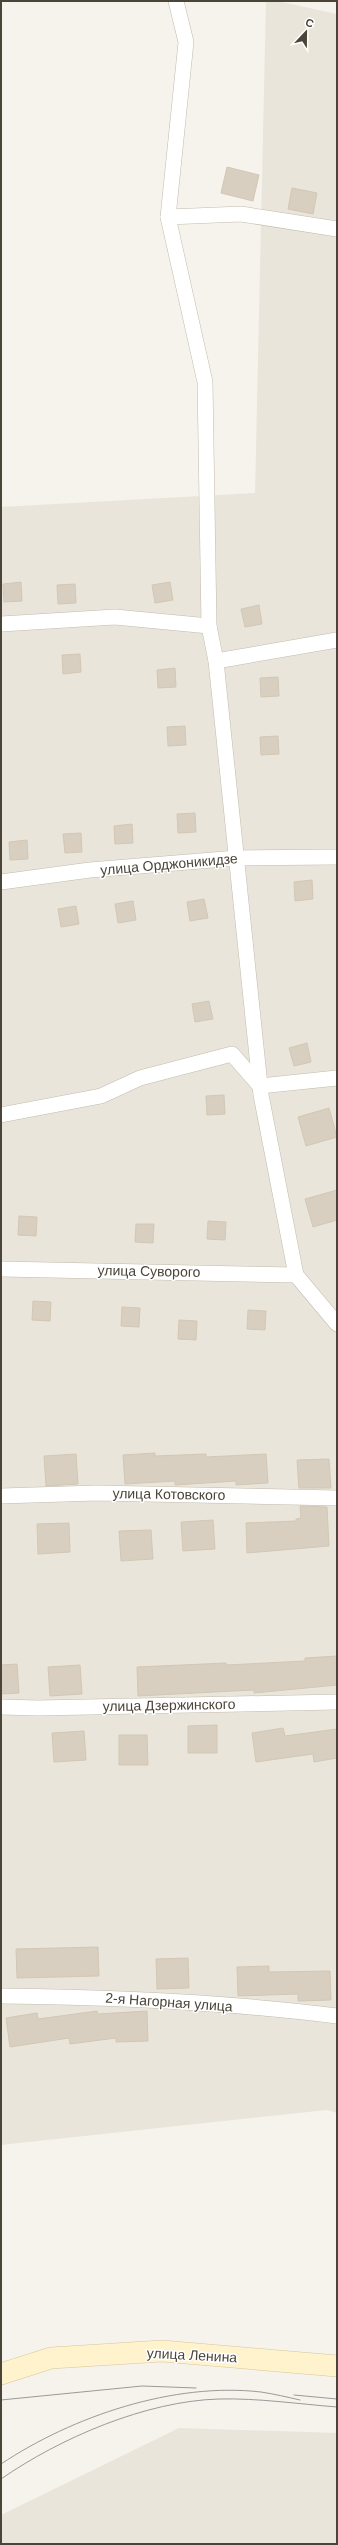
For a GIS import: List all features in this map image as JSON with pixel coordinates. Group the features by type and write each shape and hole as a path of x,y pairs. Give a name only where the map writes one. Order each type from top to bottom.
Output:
{"main road":[{"name":"улица Ленина","path":"1,2374 52,2358 162,2351 337,2366"}],"street":[{"path":"176,1 186,42 168,217 205,382 210,626 216,660 260,1086 296,1275 337,1324"},
{"path":"168,217 241,214 337,229"},
{"path":"1,624 116,617 210,626"},
{"path":"216,660 337,640"},
{"name":"улица Орджоникидзе","path":"1,882 90,870 237,858 337,857"},
{"path":"1,1115 101,1096 140,1078 232,1054 260,1086"},
{"path":"260,1086 337,1078"},
{"name":"улица Суворого","path":"1,1269 296,1275"},
{"name":"улица Котовского","path":"1,1496 97,1492 337,1498"},
{"name":"улица Дзержинского","path":"1,1707 38,1708 337,1702"},
{"name":"2-я Нагорная улица","path":"1,1996 114,1997 293,2011 337,2016"}],"shaded area":[{"path":"266,1 277,1 337,14 337,2113 327,2110 1,2145 1,507 255,493"},
{"path":"179,2428 337,2433 337,2544 1,2544 1,2515"}],"building":[{"path":"227,167 259,175 253,201 221,193"},
{"path":"292,188 317,193 313,214 288,209"},
{"path":"21,582 22,601 4,602 3,584"},
{"path":"170,582 173,600 155,603 152,585"},
{"path":"75,584 76,603 58,604 57,585"},
{"path":"259,605 262,624 245,627 241,609"},
{"path":"80,654 81,672 63,674 62,655"},
{"path":"175,668 176,687 158,688 157,670"},
{"path":"278,677 279,696 261,697 260,678"},
{"path":"185,726 186,745 168,746 167,727"},
{"path":"278,736 279,754 261,755 260,737"},
{"path":"195,813 196,832 178,833 177,814"},
{"path":"132,824 133,843 115,844 114,826"},
{"path":"81,833 82,852 65,853 63,834"},
{"path":"27,840 28,859 10,860 9,842"},
{"path":"312,880 313,899 295,901 294,882"},
{"path":"204,899 208,918 190,921 187,902"},
{"path":"133,901 136,920 118,923 115,904"},
{"path":"76,906 79,924 61,927 58,909"},
{"path":"209,1001 213,1019 195,1022 192,1004"},
{"path":"307,1043 311,1062 294,1066 289,1048"},
{"path":"224,1095 225,1114 207,1115 206,1096"},
{"path":"329,1108 337,1137 306,1146 298,1117"},
{"path":"337,1190 337,1220 313,1227 305,1199"},
{"path":"19,1216 37,1217 36,1236 18,1235"},
{"path":"208,1221 226,1222 225,1240 207,1239"},
{"path":"136,1224 154,1224 153,1243 135,1242"},
{"path":"33,1301 51,1302 50,1321 32,1320"},
{"path":"122,1307 140,1308 139,1327 121,1326"},
{"path":"248,1310 266,1311 265,1330 247,1329"},
{"path":"179,1320 197,1321 196,1340 178,1339"},
{"path":"155,1453 155,1456 206,1454 206,1457 266,1454 268,1483 236,1485 236,1481 175,1485 175,1481 125,1484 123,1455"},
{"path":"76,1454 78,1484 46,1486 44,1456"},
{"path":"329,1459 331,1488 299,1488 297,1460"},
{"path":"300,1506 327,1507 329,1546 247,1553 246,1523 296,1521 296,1519 301,1518"},
{"path":"213,1520 215,1549 183,1551 181,1522"},
{"path":"69,1523 70,1552 38,1554 37,1524"},
{"path":"151,1530 153,1559 121,1561 119,1531"},
{"path":"337,1656 337,1685 254,1693 254,1690 138,1696 137,1667 305,1661 305,1658"},
{"path":"17,1664 19,1693 1,1694 1,1665"},
{"path":"80,1665 82,1694 50,1696 48,1667"},
{"path":"217,1725 217,1753 188,1753 188,1726"},
{"path":"283,1728 285,1736 337,1729 337,1758 314,1762 313,1754 256,1762 252,1733"},
{"path":"84,1731 86,1760 54,1762 52,1733"},
{"path":"119,1735 147,1735 148,1765 119,1765"},
{"path":"98,1947 99,1976 17,1978 16,1949"},
{"path":"188,1958 189,1988 157,1989 156,1959"},
{"path":"269,1966 269,1972 330,1971 331,2000 298,2001 298,1994 238,1996 237,1967"},
{"path":"97,2011 98,2014 147,2011 148,2041 116,2042 116,2038 70,2044 69,2038 10,2047 6,2018 37,2013 38,2019"}],"tram line":[{"path":"1,2400 142,2386 196,2388"},
{"path":"1,2464 29,2447 92,2417 125,2406 159,2398 194,2392 228,2390 261,2392 300,2400"},
{"path":"294,2395 337,2399"},
{"path":"1,2479 50,2449 77,2436 134,2414 162,2407 191,2401 219,2399 263,2400 337,2407"}]}
